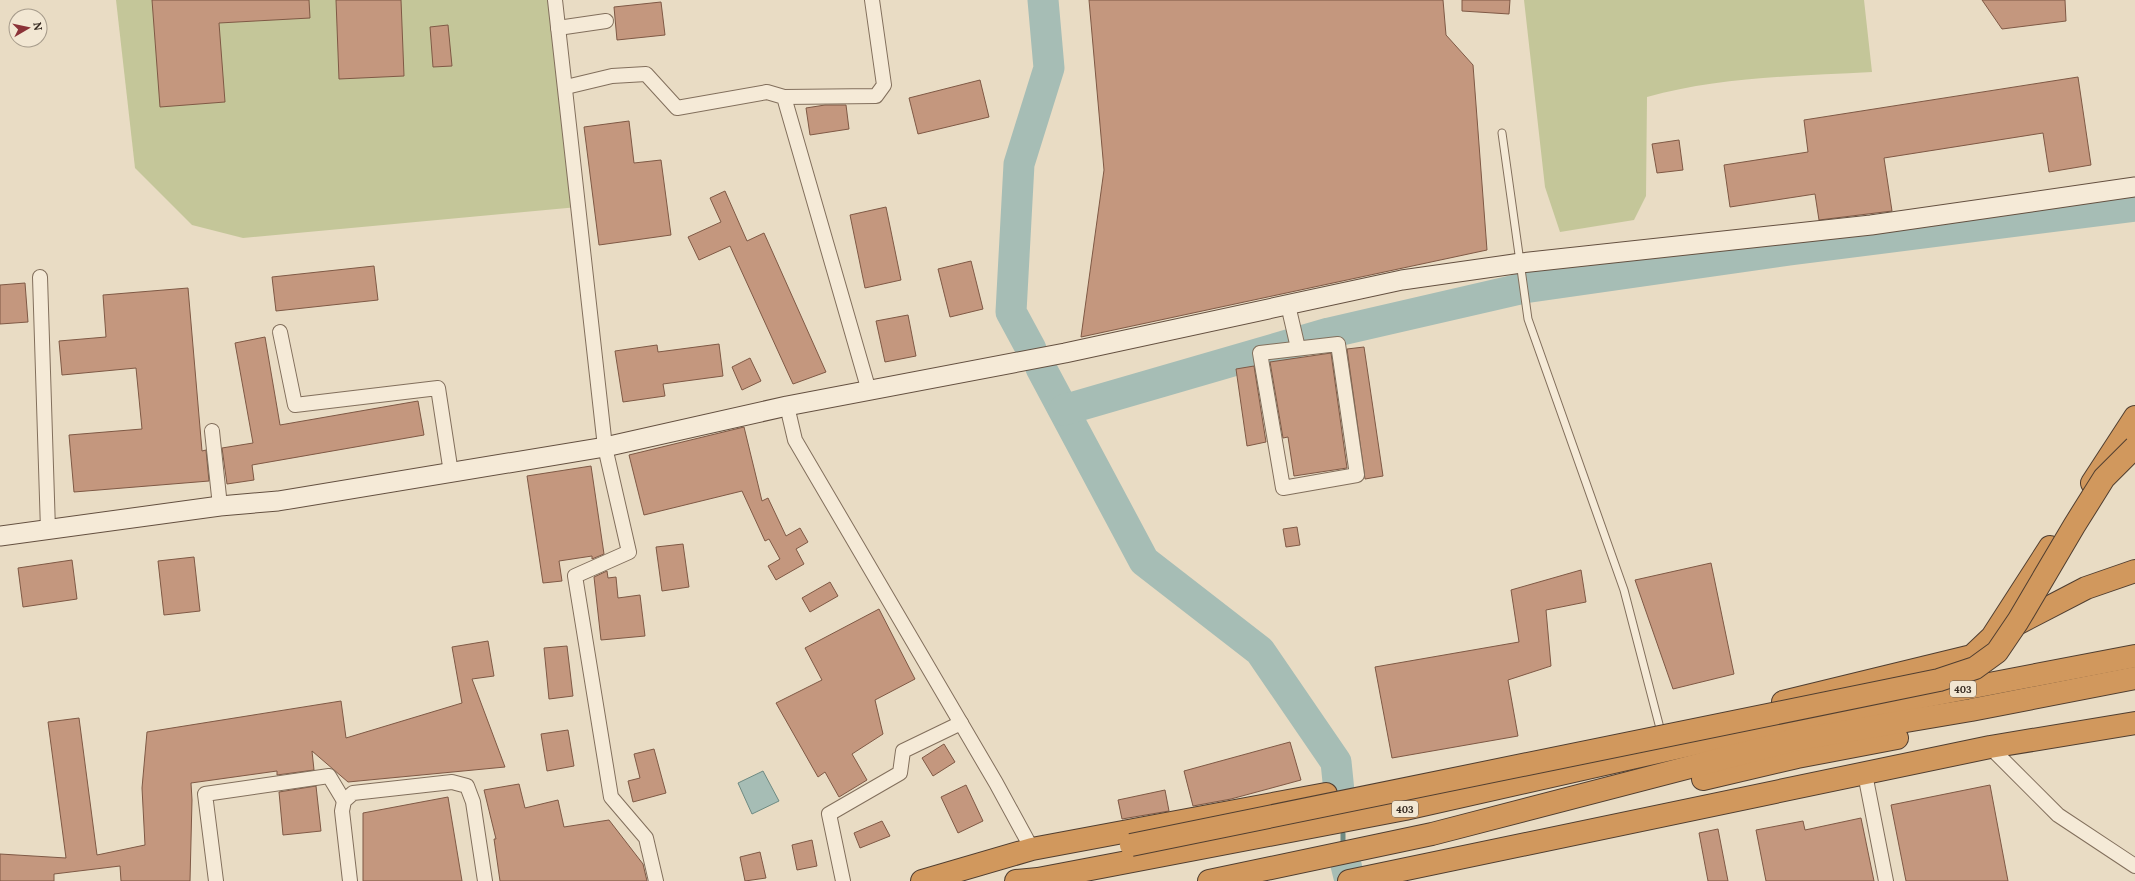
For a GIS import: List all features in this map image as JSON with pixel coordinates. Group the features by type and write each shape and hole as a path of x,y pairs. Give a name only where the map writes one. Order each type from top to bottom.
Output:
{"highway":[{"path":"922,881 1032,849 1661,732 1972,656 1992,637 2135,417"},
{"path":"950,881 1939,680 1975,668 1997,652 2018,621 2104,478 2135,447"},
{"path":"1992,637 2086,588 2135,571"},
{"name":"403","path":"1016,881 1038,879 1405,809 1792,731 2135,656"},
{"name":"403","path":"1209,881 1432,834 1792,731 1971,710 2135,678"},
{"path":"1271,881 1303,876 1797,756 2135,690"},
{"path":"1349,881 1990,747 2135,723"}],"street":[{"path":"555,0 606,447 629,552 575,576 611,797 646,838 656,881"},
{"path":"566,87 612,76 646,74 677,108 767,92 784,97 876,96 884,85 872,0"},
{"path":"558,28 606,21"},
{"path":"784,97 869,391"},
{"path":"0,536 220,506 278,501 606,447 787,406 1065,353 1402,280 1521,263 1872,225 2135,187"},
{"path":"40,277 48,530"},
{"path":"1288,304 1298,348"},
{"path":"280,332 295,405 438,388 451,473"},
{"path":"1338,344 1357,475 1283,488 1260,353 1298,348 1338,344"},
{"path":"787,406 795,440 961,723 1032,849"},
{"path":"212,431 220,506"},
{"path":"843,881 829,814 900,773 903,751 961,723"},
{"path":"1990,747 2058,815 2135,866"},
{"path":"1865,774 1886,881"},
{"path":"216,881 205,794 329,776 344,801"},
{"path":"350,881 342,811 344,801 353,793 452,782 467,786 473,802 485,881"}],"lane":[{"path":"1502,133 1528,319 1624,590 1661,732"}],"green space":[{"path":"116,0 555,0 578,207 243,238 192,225 135,168"},
{"path":"1524,0 1864,0 1872,72 1787,76 1730,81 1674,90 1647,97 1646,196 1634,220 1560,232 1545,187"}],"water":[{"path":"763,771 779,801 752,814 738,783"}],"building":[{"path":"152,0 309,0 310,18 219,23 225,102 160,107"},
{"path":"336,0 401,0 404,76 339,79"},
{"path":"1089,0 1443,0 1446,35 1473,65 1487,250 1081,337 1104,170"},
{"path":"1462,0 1510,0 1509,14 1462,11"},
{"path":"1982,0 2065,0 2066,21 2002,29"},
{"path":"661,2 665,35 617,40 614,7"},
{"path":"448,25 452,66 433,67 430,27"},
{"path":"2078,77 2091,165 2049,172 2043,133 1884,158 1892,211 1819,220 1815,194 1730,207 1724,165 1808,152 1804,120"},
{"path":"980,80 989,117 918,134 909,98"},
{"path":"825,105 846,105 849,129 810,135 806,108"},
{"path":"629,121 634,163 661,160 671,235 599,245 584,127"},
{"path":"1679,140 1683,170 1657,173 1652,144"},
{"path":"725,191 747,241 764,233 826,372 793,384 730,246 699,260 688,237 721,222 710,198"},
{"path":"886,207 901,280 865,288 850,215"},
{"path":"971,261 983,309 950,317 938,269"},
{"path":"374,266 378,300 276,311 272,277"},
{"path":"25,283 28,322 0,324 0,285"},
{"path":"188,288 202,451 206,450 209,481 74,492 69,435 142,429 136,368 62,375 59,341 106,337 103,295"},
{"path":"908,315 916,356 885,362 876,321"},
{"path":"265,337 280,425 418,401 424,435 252,465 254,480 227,484 222,448 253,443 235,343"},
{"path":"719,344 723,376 663,384 665,396 623,402 615,351 657,345 658,352"},
{"path":"1364,347 1383,476 1365,479 1347,349"},
{"path":"1331,353 1347,468 1294,476 1288,437 1283,438 1270,362"},
{"path":"750,358 761,381 742,390 732,367"},
{"path":"1254,366 1266,442 1247,446 1236,369"},
{"path":"744,427 762,501 768,498 786,536 800,528 808,542 796,549 804,564 776,580 768,566 780,559 769,539 765,541 742,491 644,515 629,455"},
{"path":"591,466 604,554 592,559 592,556 559,561 562,581 543,583 527,476"},
{"path":"1297,527 1300,545 1286,547 1283,529"},
{"path":"683,544 689,587 662,591 656,547"},
{"path":"194,557 200,611 164,615 158,561"},
{"path":"72,560 77,599 23,607 18,568"},
{"path":"1711,563 1734,674 1673,689 1635,580"},
{"path":"1581,570 1586,602 1546,610 1551,666 1508,680 1518,736 1392,758 1375,667 1519,642 1511,590"},
{"path":"607,571 608,578 616,577 618,598 640,595 645,636 601,640 594,577"},
{"path":"830,582 838,596 810,612 802,598"},
{"path":"879,609 915,679 875,700 883,734 852,754 867,780 839,797 825,772 818,777 776,703 822,680 805,648"},
{"path":"488,641 494,676 472,679 505,767 348,782 312,751 314,770 277,775 277,771 191,783 190,881 121,881 120,866 54,874 54,881 0,881 0,854 66,858 48,722 79,718 97,855 145,845 142,788 147,732 341,701 346,738 462,703 452,647"},
{"path":"567,646 573,696 549,699 544,648"},
{"path":"568,730 574,766 547,771 541,734"},
{"path":"1290,742 1301,780 1231,799 1193,806 1184,771"},
{"path":"944,744 955,762 933,776 922,758"},
{"path":"654,749 666,793 633,802 628,781 640,778 634,754"},
{"path":"519,784 525,808 558,800 564,827 609,820 643,864 647,881 500,881 494,839 496,839 484,790"},
{"path":"966,785 983,821 958,833 941,797"},
{"path":"1990,785 2008,881 1906,881 1891,805"},
{"path":"316,786 321,831 283,835 279,792"},
{"path":"1165,790 1169,811 1122,819 1118,800"},
{"path":"448,797 462,881 363,881 363,813"},
{"path":"1861,818 1874,881 1766,881 1756,830 1803,821 1805,830"},
{"path":"882,821 890,836 860,848 854,833"},
{"path":"1718,829 1728,881 1708,881 1699,833"},
{"path":"812,840 817,866 797,870 792,845"},
{"path":"760,852 766,878 745,881 740,857"}],"waterway":[{"path":"1031,349 1011,312 1019,164 1049,68 1043,0"},
{"path":"1064,410 1329,333 1524,288 1790,250 2135,206"},
{"path":"1041,368 1144,561 1260,651 1336,762 1341,811"},
{"path":"1343,834 1343,843"},
{"path":"1346,865 1350,881"}]}
